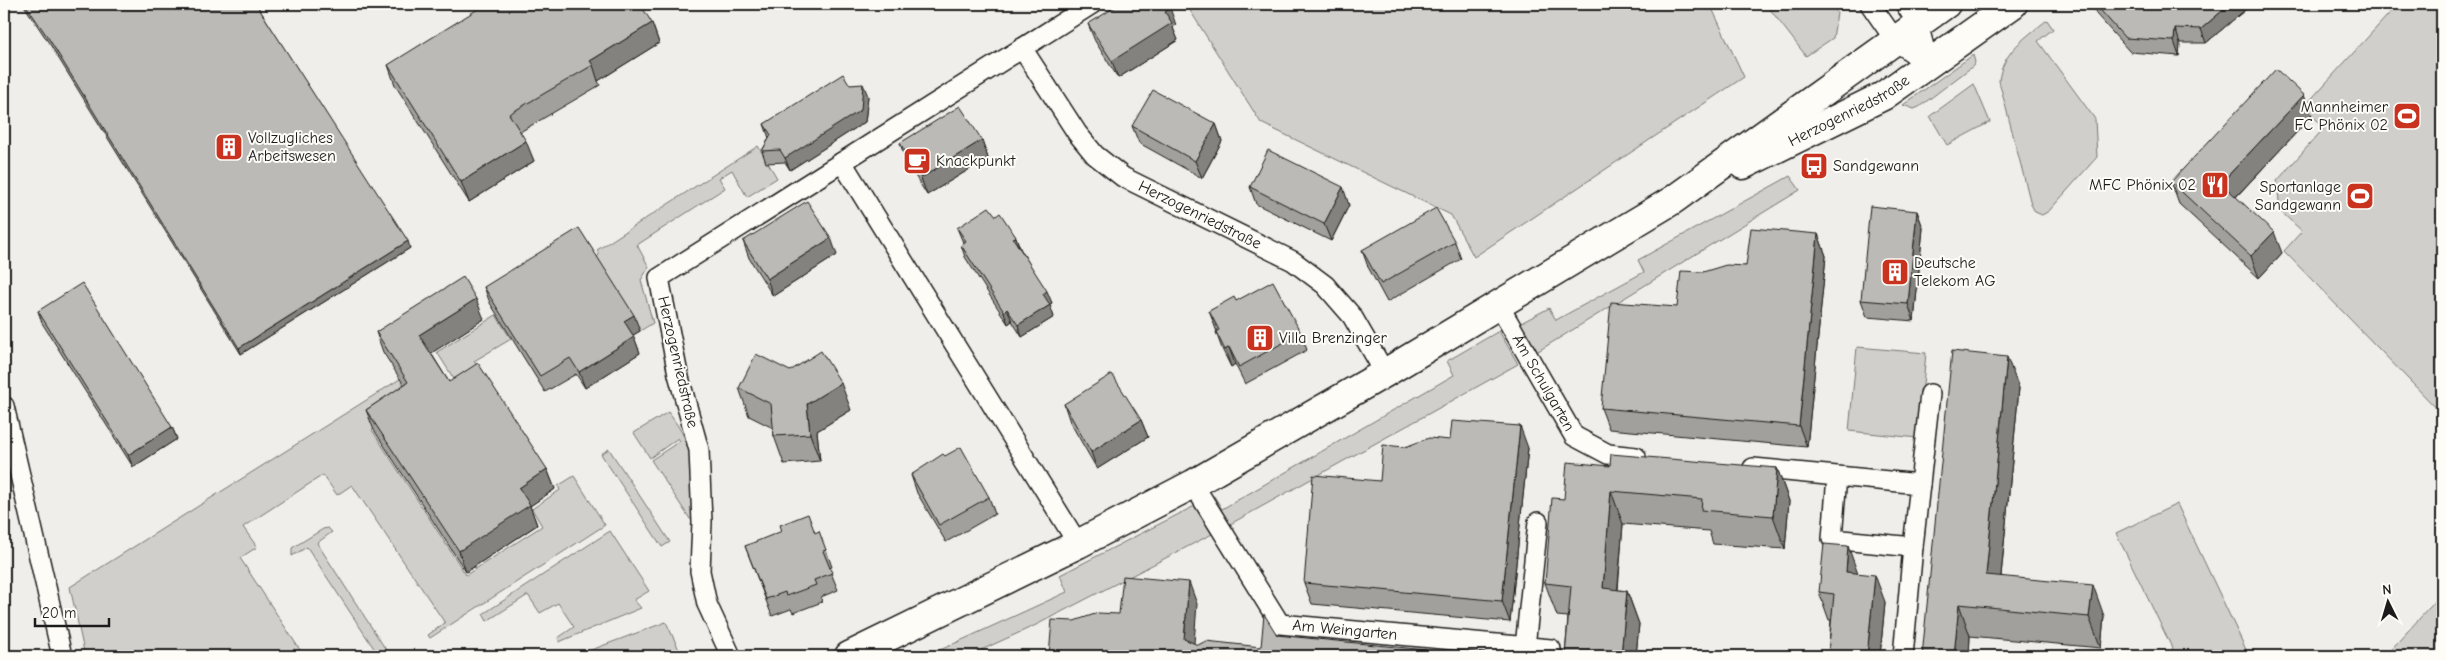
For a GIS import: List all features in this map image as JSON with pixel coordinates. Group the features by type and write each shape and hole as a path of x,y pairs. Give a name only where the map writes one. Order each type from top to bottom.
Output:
{"street":[{"name":"Herzogenriedstraße","path":"731,656 707,604 700,571 702,522 699,450 678,374 659,278 1092,4"},
{"path":"1870,4 1895,40 1929,65"},
{"name":"Herzogenriedstraße","path":"1673,200 1895,40 1911,14 1946,4"},
{"name":"Herzogenriedstraße","path":"860,654 1193,484 1385,373 1673,200 1883,96 2013,4"},
{"path":"1911,14 1929,65"},
{"name":"Herzogenriedstraße","path":"1022,48 1076,133 1095,155 1123,176 1293,261 1326,285 1352,316 1385,373"},
{"path":"842,162 1078,544"},
{"name":"Am Schulgarten","path":"1498,304 1574,436 1608,454 1653,458"},
{"path":"1903,656 1930,394"},
{"path":"4,406 62,656"},
{"path":"1731,466 1920,484"},
{"path":"1837,476 1832,539 1913,547"},
{"name":"Am Weingarten","path":"1193,484 1280,624 1482,650 1525,647 1551,649 1551,656"},
{"path":"1525,647 1538,522"}],"shaded area":[{"path":"1186,4 1710,4 1744,77 1474,257 1451,215 1261,123"},
{"path":"1766,4 1830,4 1837,13 1833,38 1806,56"},
{"name":"Sportanlage Sandgewann","path":"2398,4 2442,4 2442,414 2284,251 2302,231 2280,211 2277,181 2325,127 2303,108"},
{"path":"2047,20 2053,29 2038,41 2095,119 2097,157 2049,211 2042,215 2035,212 2031,204 1999,81 2001,71 2010,53 2023,39"},
{"path":"1973,55 1975,62 1973,66 1919,107 1914,109 1903,105"},
{"path":"1974,84 1990,122 1947,145 1930,116"},
{"path":"758,146 777,178 747,197 732,170 719,178 725,188 637,245 649,267 641,280 653,323 640,331 595,259 599,255 597,250"},
{"path":"1790,176 1800,190 1535,353 1519,324 1549,308 1556,320 1644,272 1638,260"},
{"path":"496,315 511,339 474,361 487,381 464,395 437,352"},
{"path":"1499,331 1518,364 1216,532 1036,625 968,656 927,656 1067,592 1060,575 1214,496 1222,509 1454,375 1447,361"},
{"path":"1857,347 1926,353 1918,438 1849,431"},
{"path":"430,360 445,382 372,430 466,575 542,526 532,509 560,490 558,486 574,476 605,525 430,638 428,635 445,623 352,485 337,495 323,475 243,527 257,547 240,558 304,656 85,656 70,587"},
{"path":"668,412 685,439 693,462 694,519 690,519 651,460 680,441 678,438 650,458 634,433"},
{"path":"609,449 670,542 662,547 601,454"},
{"path":"2177,504 2249,656 2176,656 2116,533"},
{"path":"328,528 332,532 317,543 390,656 379,656 307,547 292,556 292,548 323,529"},
{"path":"610,531 649,591 634,600 641,608 559,642 558,638 574,627 558,603 540,613 528,595 487,621 483,614"},
{"path":"2442,594 2442,656 2385,656"},
{"path":"666,622 682,656 575,656"}],"building":[{"name":"Vollzugliches Arbeitswesen","path":"25,4 256,4 408,241 239,348 49,39"},
{"path":"486,4 640,4 652,23 590,61 593,65 509,114 526,141 461,182 388,65"},
{"path":"1120,4 1167,4 1170,8 1165,12 1172,23 1112,61 1088,24"},
{"path":"2095,4 2230,4 2201,29 2175,28 2174,41 2125,38"},
{"path":"2276,69 2304,95 2221,183 2274,232 2251,256 2171,182"},
{"path":"843,74 850,85 863,84 861,110 785,158 780,150 762,151 771,135 764,124"},
{"path":"1153,90 1216,124 1195,161 1132,126"},
{"path":"960,106 982,140 921,178 900,143"},
{"path":"1268,150 1343,187 1324,224 1250,187"},
{"path":"807,201 831,238 767,279 743,241"},
{"name":"Deutsche Telekom AG","path":"1870,206 1917,211 1908,304 1861,300"},
{"path":"989,207 996,216 1000,213 1016,237 1013,238 1047,291 1043,294 1050,305 1018,325 1007,309 1004,312 961,245 966,241 957,228"},
{"path":"1436,208 1455,242 1381,284 1362,250"},
{"path":"579,228 634,315 624,321 634,337 579,372 570,358 540,376 484,287"},
{"path":"1751,228 1818,234 1799,426 1601,408 1611,302 1677,307 1681,271 1703,272 1726,265 1746,266"},
{"path":"463,277 476,299 419,335 449,382 478,363 547,469 519,488 530,505 459,551 366,410 408,382 376,332"},
{"name":"Villa Brenzinger","path":"1273,281 1301,333 1239,367 1229,347 1225,350 1216,332 1219,330 1209,311 1234,297 1236,301"},
{"path":"82,283 172,427 128,455 38,311"},
{"path":"821,351 841,383 807,404 810,434 774,436 771,404 739,388 756,354 790,371"},
{"path":"1952,351 2007,357 1986,575 2093,585 2089,617 1959,604 1954,656 1922,656"},
{"path":"1112,374 1141,420 1091,452 1064,404"},
{"path":"1452,421 1520,426 1502,601 1304,583 1313,475 1380,481 1383,445 1405,447 1429,438 1450,440"},
{"path":"961,447 989,497 939,525 911,475 943,454 945,456"},
{"path":"1611,454 1777,468 1773,516 1701,510 1702,499 1611,491 1603,588 1627,591 1621,656 1565,656 1571,586 1545,583 1552,498 1564,499 1567,462 1610,466"},
{"path":"808,514 815,533 819,531 826,550 823,551 832,573 814,580 816,585 786,596 785,592 766,599 745,546 782,531 780,525"},
{"path":"1824,544 1848,546 1846,572 1875,575 1867,656 1828,656 1834,594 1819,592"},
{"path":"1123,576 1189,582 1184,639 1198,645 1206,641 1261,647 1264,614 1277,635 1426,650 1425,656 1049,656 1052,620 1074,621 1098,613 1119,614"},
{"path":"982,651 1049,656 982,656"},
{"path":"2094,654 2119,656 2093,656"}],"place":[{"name":"Mannheimer FC Phönix 02","path":"2407,116"},
{"name":"Vollzugliches Arbeitswesen","path":"229,147"},
{"name":"Knackpunkt","path":"917,161"},
{"name":"Sandgewann","path":"1814,166"},
{"name":"MFC Phönix 02","path":"2215,185"},
{"name":"Sportanlage Sandgewann","path":"2360,196"},
{"name":"Deutsche Telekom AG","path":"1895,272"},
{"name":"Villa Brenzinger","path":"1260,338"}]}
